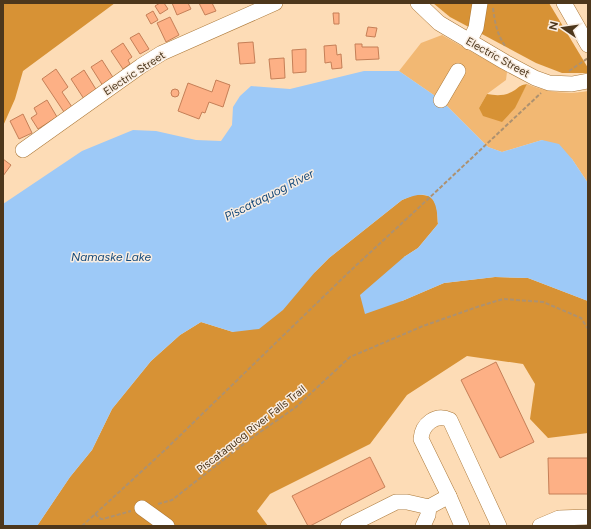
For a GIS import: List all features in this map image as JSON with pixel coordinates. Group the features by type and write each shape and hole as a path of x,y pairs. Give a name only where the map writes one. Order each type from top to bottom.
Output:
{"street":[{"name":"Electric Street","path":"23,150 141,66 162,53 275,3"},
{"name":"Electric Street","path":"418,3 439,23 522,72 549,83 572,84 588,81"},
{"path":"469,42 476,28 480,3"},
{"path":"564,3 588,44"},
{"path":"441,100 458,71"},
{"path":"462,526 450,496 421,438 426,424 440,418 450,420 499,526"},
{"path":"348,526 396,502 407,502 428,507 450,496"},
{"path":"423,526 428,514 428,507"},
{"path":"142,508 168,526"},
{"path":"540,526 559,518 588,517"}],"path":[{"path":"493,3 496,28 500,40 507,48"},
{"path":"564,75 588,58"},
{"path":"82,526 166,449 349,272 541,93"},
{"name":"Piscataquog River Falls Trail","path":"95,514 104,520 172,500 250,439 296,407 350,357 423,326 502,299 543,302 580,318 588,329"}],"shaded area":[{"path":"3,3 115,3 23,71 15,99 3,126"},
{"path":"433,3 549,3 588,68 588,73 562,73 536,63 450,17"},
{"path":"442,35 507,72 506,80 487,94 479,108 521,95 527,84 557,92 572,93 588,91 588,183 572,159 542,140 502,152 488,147 441,100 399,71 421,43"},
{"path":"527,84 515,108 502,122 483,116 479,108 487,94 505,94"},
{"path":"416,194 429,196 432,199 437,209 438,224 418,248 404,257 402,301 444,283 495,277 528,278 588,301 588,433 548,438 530,419 535,384 523,364 467,356 407,395 370,444 270,494 257,511 268,526 37,526 70,477 92,450 112,409 151,361 180,335 201,322 233,332 315,272 329,258 402,200"}],"water":[{"name":"Namaske Lake","path":"364,71 399,71 441,100 488,147 502,152 542,140 559,144 572,159 588,183 588,301 528,278 495,277 444,283 402,301 365,314 360,295 404,257 418,248 438,224 436,206 430,197 419,195 402,200 329,258 315,272 283,310 259,329 233,332 201,322 180,335 151,361 112,409 92,450 70,477 37,526 3,526 3,204 82,151 133,130 156,131 196,140 221,141 232,125 233,107 240,96 251,86 290,89"}],"building":[{"path":"160,3 164,3 168,9 160,14 155,6"},
{"path":"172,3 188,3 191,9 177,15"},
{"path":"199,3 212,3 216,11 205,15"},
{"path":"153,11 158,20 151,24 146,15"},
{"path":"333,13 339,13 339,24 334,24"},
{"path":"170,17 179,35 166,42 157,23"},
{"path":"368,27 377,28 375,37 366,36"},
{"path":"139,33 149,49 140,54 130,38"},
{"path":"253,42 255,63 240,64 238,43"},
{"path":"123,43 132,57 128,60 130,64 123,69 111,51"},
{"path":"355,44 362,44 362,47 378,47 379,59 356,60"},
{"path":"336,45 337,55 341,54 342,68 332,69 331,62 325,63 324,46"},
{"path":"306,49 306,72 293,73 292,50"},
{"path":"284,58 285,78 271,79 269,59"},
{"path":"102,60 114,79 103,86 91,67"},
{"path":"56,69 68,87 62,92 72,107 64,112 42,79"},
{"path":"84,70 97,91 84,99 71,79"},
{"path":"216,80 230,85 223,107 209,102 205,113 202,112 199,119 178,111 188,83 212,92"},
{"path":"173,89 177,89 179,93 177,97 173,97 171,95 171,91"},
{"path":"47,100 57,117 38,129 31,118 37,114 34,108"},
{"path":"23,114 32,133 19,139 10,121"},
{"path":"3,159 11,165 3,176"},
{"path":"496,362 534,442 500,458 461,380"},
{"path":"370,457 385,487 308,526 292,496"},
{"path":"548,458 588,458 588,494 549,494"}],"water label":[{"name":"Piscataquog River","path":"269,195"}]}
